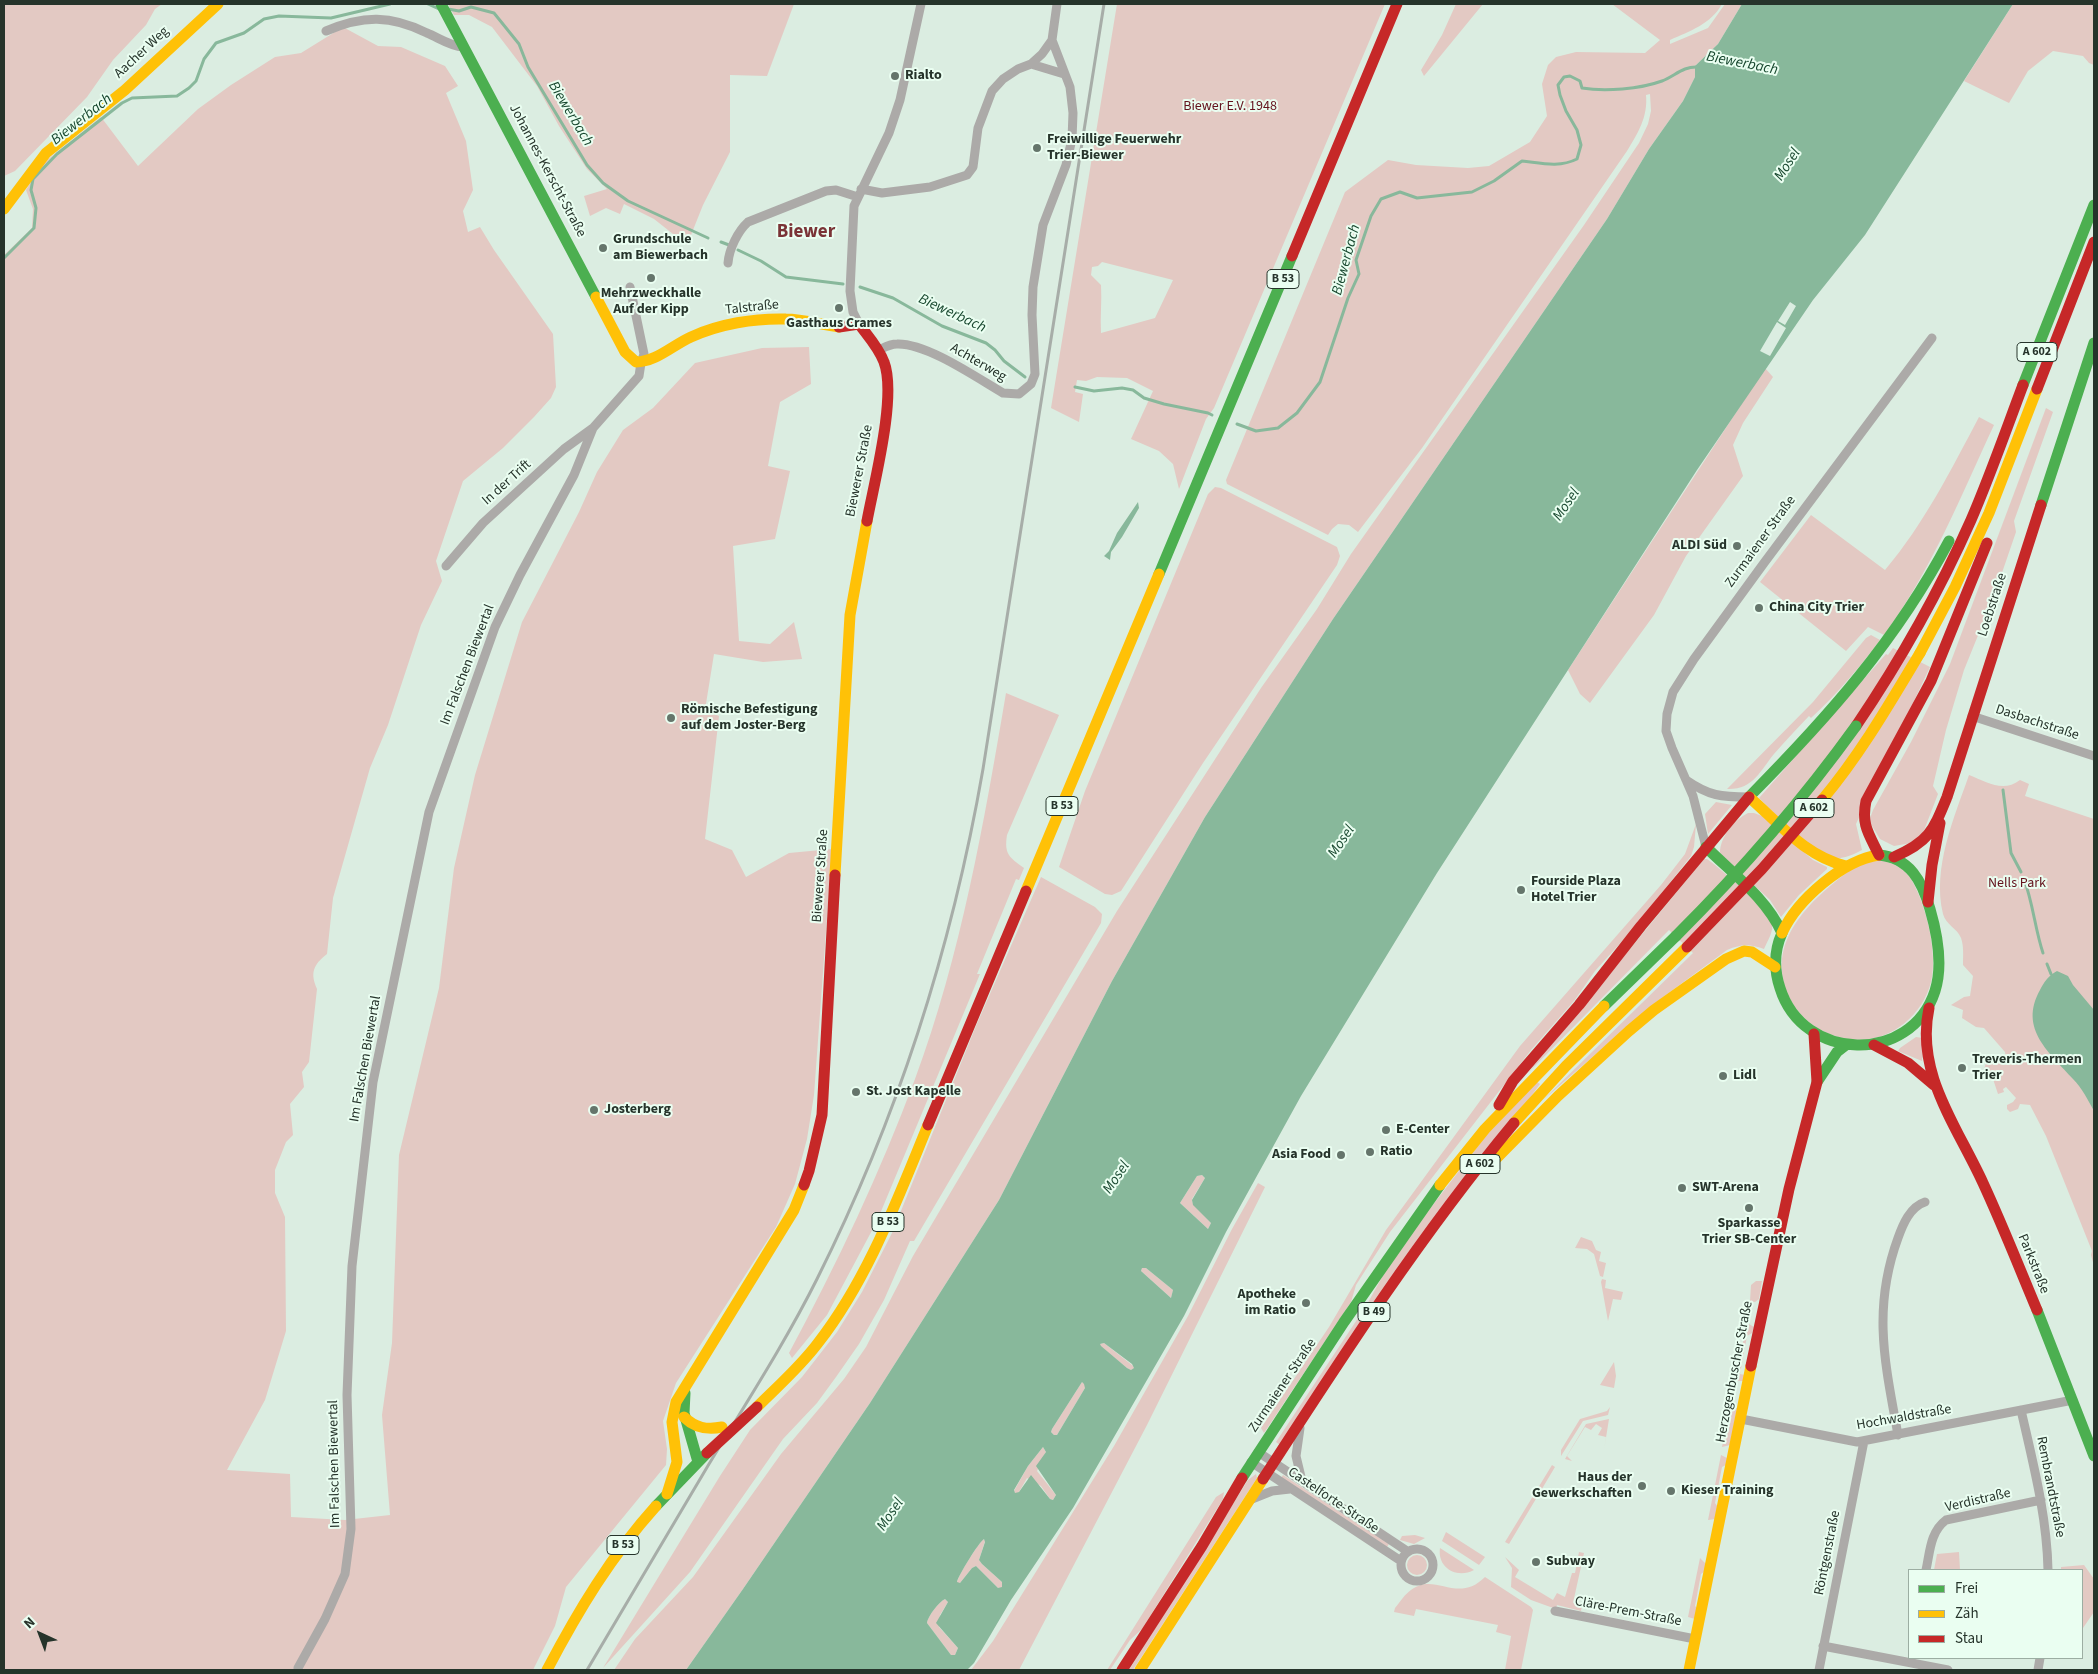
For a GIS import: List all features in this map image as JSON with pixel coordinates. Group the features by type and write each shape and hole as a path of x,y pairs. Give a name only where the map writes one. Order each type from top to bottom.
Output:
{"main road":[{"name":"Aacher Weg","path":"4,209 46,152 125,90 218,4"},
{"name":"B 53","path":"547,1670 599,1579 630,1537 698,1462 794,1371 832,1324 862,1274 886,1226 1397,4"},
{"name":"Johannes-Kerscht-Straße","path":"443,8 625,352 630,358 641,362"},
{"name":"A 602","path":"1485,1129 1604,1006 1750,860 1811,788 1867,711 1907,646 1948,568 1979,498 2094,205"},
{"name":"A 602","path":"1448,1207 1514,1123 1566,1066 1762,869 1836,783 1884,712 1920,653 1968,562 2005,474 2094,242"},
{"name":"Talstraße","path":"641,362 652,360 691,337 711,329 737,323 786,319 843,328 859,324"},
{"name":"Biewerer Straße","path":"667,1494 677,1462 672,1429 679,1397 794,1210 809,1171 822,1116 850,615 890,386 887,368 879,350 859,324"},
{"name":"Loebstraße","path":"1894,857 1913,849 1923,842 1930,834 1945,804 2094,343"},
{"path":"1879,854 1864,826 1863,816 1866,800 1905,732 1937,669 1996,521 2005,474"},
{"path":"1485,1129 1513,1081 1580,1005 1706,847 1749,797 1818,726 1863,674 1922,590 1950,539 1979,498"},
{"path":"1749,797 1813,854 1825,861 1846,866"},
{"path":"1928,904 1933,858 1945,804"},
{"path":"1706,847 1764,903 1776,918 1782,933"},
{"path":"1879,854 1894,857 1902,861 1912,871 1928,904 1938,960 1937,980 1932,999 1924,1012 1905,1031 1892,1039 1874,1045 1846,1045 1830,1042 1814,1034 1799,1022 1780,992 1775,967 1782,933 1804,902 1846,866 1866,857 1879,854"},
{"path":"1448,1207 1564,1090 1654,1010 1735,953 1752,952 1775,967"},
{"name":"Parkstraße","path":"1932,999 1926,1022 1925,1045 1936,1087 1988,1194 2073,1400 2094,1456"},
{"name":"Herzogenbuscher Straße","path":"1689,1670 1789,1189 1817,1082 1814,1034"},
{"name":"Herzogenbuscher Straße","path":"1817,1082 1837,1052 1846,1045"},
{"name":"Parkstraße","path":"1874,1045 1908,1063 1936,1087"},
{"name":"Zurmaiener Straße","path":"1122,1670 1202,1546 1251,1462 1344,1322 1449,1173 1485,1129"},
{"name":"B 49","path":"1140,1670 1267,1472 1376,1308 1448,1207"},
{"path":"687,1386 683,1406 684,1417 698,1462"},
{"path":"684,1417 700,1428 722,1427"},
{"path":"675,1446 686,1456 698,1462"}],"street":[{"name":"Biewerer Straße","path":"859,324 853,312 850,291 854,206 890,133 900,100 920,4"},
{"path":"1057,4 1052,40 1064,74"},
{"path":"326,31 360,19 373,18 399,22 418,28 453,46 463,47"},
{"path":"728,259 742,227 748,222 796,204 811,196 836,190 882,193 930,187 967,175 973,167 978,128 992,91 1003,79 1018,69 1031,64 1042,54 1052,40"},
{"path":"1031,64 1064,74"},
{"name":"Achterweg","path":"879,350 897,344 912,346 936,355 1003,393 1019,394 1031,384 1035,374 1032,315 1033,287 1043,225 1066,165 1072,139 1073,112 1070,88 1064,74"},
{"path":"593,428 640,376 641,362 644,354 630,287"},
{"name":"Zurmaiener Straße","path":"1706,847 1698,813 1666,730 1667,714 1673,692 1769,556 1932,338"},
{"name":"Im Falschen Biewertal","path":"298,1668 325,1619 345,1574 350,1530 347,1395 352,1266 373,1082 427,820 495,627 520,575 574,475 593,428"},
{"name":"In der Trift","path":"446,566 483,523 564,449 593,428"},
{"name":"Dasbachstraße","path":"1972,716 2094,756"},
{"path":"1686,780 1700,790 1714,795 1749,797"},
{"path":"1898,1435 1884,1349 1883,1295 1891,1256 1902,1227 1914,1209 1925,1202"},
{"name":"Hochwaldstraße","path":"1741,1419 1851,1441 1864,1441 2073,1400"},
{"name":"Rembrandtstraße","path":"2021,1410 2041,1500 2047,1544 2048,1569"},
{"name":"Castelforte-Straße","path":"1302,1481 1296,1456 1296,1446 1303,1418"},
{"name":"Röntgenstraße","path":"1818,1670 1864,1441"},
{"name":"Castelforte-Straße","path":"1251,1462 1401,1561 1402,1571 1412,1580 1423,1580 1431,1574 1434,1565 1430,1554 1422,1549 1415,1548 1408,1551 1258,1452"},
{"path":"1248,1502 1272,1491 1290,1489"},
{"name":"Verdistraße","path":"1926,1569 1932,1537 1946,1520 2041,1500"},
{"path":"1401,1561 1408,1551"},
{"name":"Cläre-Prem-Straße","path":"1556,1611 1696,1639"},
{"path":"1823,1646 1908,1659"},
{"path":"1909,1659 1948,1670"}],"green space":[{"path":"4,4 162,4 155,9 146,25 113,60 87,97 15,171 4,176"},
{"path":"448,4 794,4 767,76 730,75 730,152 703,205 687,245 654,219 624,204 620,214 606,208 590,216 584,196 607,189 587,169 559,126 537,86 492,27 469,15 454,15"},
{"name":"Biewer E.V. 1948","path":"1117,4 1385,4 1214,408 1206,419 1179,489 1173,464 1159,451 1131,439 1153,391 1127,378 1097,377 1086,381 1077,380 1075,392 1083,394 1079,422 1051,408","holes":["1102,262 1173,280 1155,318 1101,333 1101,285 1091,275 1092,267 1098,266"]},
{"path":"1456,4 1483,4 1424,76 1421,70 1442,35"},
{"path":"1612,4 1722,4 1706,22 1670,40 1670,44 1708,28 1725,4 1742,4 1718,44 1695,66 1695,77 1683,101 1649,149 1607,219 1333,619 1205,817 1112,981 999,1200 870,1403 686,1670 614,1670 635,1639 693,1577 781,1454 844,1379 866,1347 913,1256 1117,911 1261,688 1317,609 1351,554 1584,225 1639,143 1648,124 1651,111 1650,94 1646,95 1644,118 1627,151 1422,448 1358,532 1349,525 1338,524 1328,535 1227,484 1226,480 1345,192 1388,160 1416,165 1468,168 1489,166 1530,142 1547,116 1542,84 1548,65 1556,57 1576,52 1645,53 1660,40"},
{"path":"2013,4 2094,4 2094,65 2089,63 2083,56 2053,51 2028,71 2009,103 1964,81"},
{"path":"343,27 378,46 401,47 445,66 458,86 446,93 466,141 473,190 463,211 468,232 480,227 553,334 556,387 551,398 534,417 503,448 463,481 436,561 442,581 421,625 388,725 370,768 333,898 327,954 316,966 313,974 317,989 309,1062 302,1072 304,1087 290,1104 293,1135 286,1142 275,1170 275,1193 285,1217 286,1331 265,1400 227,1470 290,1474 291,1517 345,1520 390,1515 382,1415 392,1343 399,1155 439,988 454,868 475,775 522,622 579,512 597,472 623,430 653,408 695,363 762,348 809,347 811,384 780,402 768,466 790,471 775,539 733,546 739,641 770,644 794,622 802,659 763,662 714,654 705,710 719,716 705,839 732,850 746,877 789,853 832,849 814,1095 807,1139 795,1184 776,1227 676,1383 663,1421 667,1449 666,1465 566,1587 555,1626 533,1670 4,1670 4,255 32,228 33,209 26,190 42,164 101,117 138,166 198,109 231,85 275,57 301,53"},
{"path":"1765,368 1773,377 1743,423 1733,445 1743,476 1686,556 1654,615 1590,703 1580,694 1568,670"},
{"path":"2046,408 2053,412 2014,521 2016,532 1994,596 1964,670 1946,730 1933,786 1938,794 1923,833 1911,843 1894,846 1880,839 1869,821 1950,664"},
{"path":"1979,417 1994,425 1931,559 1901,611 1884,635 1868,627 1846,651 1760,582 1811,515 1885,570 1924,515"},
{"path":"1215,487 1221,488 1337,547 1340,556 1337,565 1203,763 1121,891 1112,895 1105,894 1059,867 1085,791 1208,494"},
{"path":"1871,635 1880,640 1839,690 1811,718 1809,716 1750,783 1727,789 1813,702 1866,638"},
{"path":"1893,648 1930,667 1856,824 1862,850 1852,855 1832,858 1823,855 1804,841 1759,798"},
{"path":"1006,693 1059,715 1007,835 1007,851 1024,868 1019,880 1016,879 977,974 980,974 877,1221 827,1315 792,1358 789,1353 841,1252 902,1114 931,1032 946,985 970,888"},
{"name":"Nells Park","path":"1969,775 2001,786 2014,784 2020,780 2029,784 2025,796 2094,819 2094,1266 2091,1255 2092,1251 2046,1136 2030,1105 2020,1104 2018,1109 2010,1112 2007,1109 2007,1105 2016,1098 2006,1087 2003,1089 2004,1092 1998,1094 1992,1076 1984,1069 1986,1063 2006,1057 2005,1052 1984,1028 1976,1027 1962,1018 1963,1010 1951,1005 1964,997 1970,996 1973,976 1963,965 1961,938 1944,918 1940,897 1940,879 1946,843"},
{"path":"1716,802 1732,805 1708,834 1705,814"},
{"path":"1748,813 1762,816 1813,860 1827,867 1799,895 1781,917 1770,900 1720,853 1725,835 1738,820"},
{"path":"1696,824 1694,847 1691,856 1633,929 1595,971 1574,1001 1531,1050 1390,1232 1356,1285 1351,1302 1264,1433 1261,1428 1329,1327 1386,1230 1520,1046 1661,885 1685,854"},
{"path":"1704,859 1707,859 1738,884 1769,916 1772,929 1764,949 1745,945 1727,950 1651,1006 1542,1101 1693,953 1669,930 1528,1073"},
{"path":"1884,861 1896,865 1906,872 1916,889 1926,915 1932,943 1933,970 1931,982 1920,1007 1911,1017 1889,1033 1863,1040 1832,1035 1810,1023 1793,1004 1785,986 1782,970 1783,954 1795,924 1830,886 1855,867 1870,862"},
{"path":"1041,877 1095,907 1102,914 1101,923 914,1241 910,1241 884,1300 859,1344 817,1403 783,1439 690,1572 603,1668 750,1430 802,1377 837,1332 862,1292 892,1233 976,1026"},
{"path":"1916,1037 1923,1038 1922,1061 1898,1051"},
{"path":"1537,1082 1540,1084 1280,1445 1276,1442 1366,1306 1385,1272 1429,1210 1489,1132"},
{"path":"1202,1175 1205,1178 1192,1199 1193,1204 1211,1223 1208,1229 1180,1203 1197,1176"},
{"path":"1258,1183 1265,1187 1147,1425 1019,1670 971,1670 993,1641 1114,1446 1188,1316 1232,1229"},
{"path":"1581,1237 1592,1241 1596,1250 1601,1252 1599,1261 1606,1263 1603,1277 1600,1276 1594,1254 1587,1249 1575,1248"},
{"path":"1142,1268 1146,1268 1173,1290 1171,1298 1141,1271"},
{"path":"1602,1279 1606,1280 1605,1288 1623,1292 1621,1300 1613,1299 1608,1321 1601,1282"},
{"path":"1756,1281 1762,1281 1759,1299 1755,1302 1750,1301 1751,1285"},
{"path":"1747,1323 1754,1327 1752,1333 1747,1336 1740,1374 1745,1375 1743,1381 1735,1381"},
{"path":"1104,1343 1135,1368 1131,1370 1127,1368 1100,1346 1100,1344"},
{"path":"1614,1362 1616,1376 1614,1388 1600,1385"},
{"path":"1082,1382 1085,1384 1085,1388 1057,1435 1054,1435 1051,1432 1052,1429"},
{"path":"1610,1407 1608,1415 1583,1421 1561,1456 1561,1450 1580,1419 1607,1411"},
{"path":"1730,1407 1737,1408 1730,1445 1722,1447"},
{"path":"1609,1419 1604,1450 1606,1437 1598,1435 1602,1428 1596,1424 1591,1430 1585,1427 1567,1456 1572,1461 1565,1459 1586,1424"},
{"path":"1043,1447 1046,1452 1037,1471 1056,1495 1053,1500 1050,1499 1041,1486 1027,1478 1019,1492 1015,1494 1014,1491 1028,1466"},
{"path":"1721,1455 1727,1458 1726,1465 1722,1467 1715,1503 1718,1507 1715,1519 1708,1520"},
{"path":"1552,1465 1555,1467 1509,1544 1505,1542"},
{"path":"1256,1474 1257,1478 1133,1670 1129,1670 1248,1480"},
{"path":"1283,1475 1389,1544 1387,1547 1281,1478"},
{"path":"1224,1492 1223,1499 1142,1629 1130,1640 1110,1670 1107,1670 1216,1497"},
{"path":"1446,1532 1485,1557 1479,1565 1442,1541"},
{"path":"1415,1535 1425,1538 1414,1544 1400,1540 1402,1536"},
{"path":"984,1539 979,1560 1002,1582 1002,1588 998,1588 976,1566 972,1568 960,1583 957,1583 969,1560"},
{"path":"1440,1548 1474,1570 1461,1573 1450,1570 1442,1561"},
{"path":"1579,1552 1584,1553 1573,1603 1582,1605 1581,1611 1557,1605 1556,1609 1531,1600 1511,1587 1512,1568 1505,1557 1519,1570 1515,1577 1553,1600 1557,1593 1565,1597 1572,1573 1575,1573"},
{"path":"1959,1552 1960,1569 1934,1569 1937,1554"},
{"path":"1417,1555 1424,1558 1427,1565 1424,1572 1417,1575 1410,1572 1407,1565 1410,1558"},
{"path":"1700,1558 1706,1564 1705,1571 1701,1574 1695,1606 1698,1609 1695,1619 1688,1617"},
{"path":"2084,1565 2094,1579 2094,1612 2083,1628 2083,1569 2061,1569 2061,1567"},
{"path":"1485,1577 1533,1610 1521,1670 1505,1670 1511,1636 1496,1632 1498,1625 1416,1609 1414,1616 1394,1612 1395,1608 1407,1594 1420,1585 1429,1584 1465,1588 1475,1585"},
{"path":"945,1599 948,1602 940,1615 939,1627 958,1648 955,1655 951,1655 927,1623 934,1610"}],"water":[{"name":"Mosel","path":"1742,4 2013,4 1865,235 1813,300 1697,470 1437,873 1301,1096 1226,1232 1184,1316 1073,1508 1011,1600 974,1663 967,1670 686,1670 870,1403 999,1200 1112,981 1205,817 1333,619 1607,219 1649,149 1683,101 1695,77 1695,66 1718,44","holes":["1202,1175 1205,1178 1192,1200 1193,1205 1211,1223 1208,1229 1180,1203 1197,1176","1142,1268 1146,1268 1173,1290 1171,1298 1141,1271","1104,1343 1132,1364 1134,1368 1131,1370 1127,1368 1100,1344","1082,1382 1085,1388 1057,1435 1051,1432 1052,1429","1043,1447 1046,1452 1036,1466 1056,1495 1053,1500 1050,1499 1031,1475 1019,1492 1015,1493 1014,1490 1028,1466","984,1539 985,1542 979,1560 1002,1582 1002,1587 998,1588 976,1566 972,1568 960,1583 957,1582","945,1599 948,1602 936,1623 958,1648 955,1655 951,1655 927,1623 940,1603"]},
{"path":"1138,502 1139,508 1111,552 1110,560 1104,556 1109,551 1117,533"},
{"path":"2057,971 2068,976 2094,1010 2094,1111 2079,1086 2047,1050 2035,1028 2033,1017 2034,1004 2045,982"}],"pier":[{"path":"1790,302 1796,306 1785,325 1778,321"},
{"path":"1777,322 1786,328 1770,356 1760,351"}],"waterway":[{"name":"Biewerbach","path":"4,258 34,228 36,208 31,190 33,179 57,154 122,103 132,98 177,96 196,81 204,59 216,43 244,33 264,19 279,16 331,18 390,4"},
{"name":"Biewerbach","path":"428,4 439,9"},
{"name":"Biewerbach","path":"448,9 459,11 471,7 494,13 519,44 528,67 587,165 603,183 628,201 708,238"},
{"name":"Biewerbach","path":"1237,424 1256,431 1278,428 1297,413 1320,382 1348,298 1359,274 1356,260 1371,216 1381,199 1400,192 1417,198 1472,192 1494,181 1522,161 1557,164 1577,159 1581,145 1577,130 1566,111 1558,85 1564,77 1570,76 1580,81 1582,88 1601,90 1622,89 1653,84 1683,70 1698,67"},
{"name":"Biewerbach","path":"721,242 729,245"},
{"name":"Biewerbach","path":"738,250 761,261 786,277 843,284"},
{"name":"Biewerbach","path":"860,287 893,298 942,326 986,343 1004,361 1025,377"},
{"name":"Biewerbach","path":"1075,387 1094,391 1122,388 1133,390 1144,398 1212,415"},
{"path":"2003,790 2011,853 2021,872"},
{"path":"2024,879 2043,953"},
{"path":"2047,964 2051,974"}],"railway":[{"path":"587,1670 805,1303 846,1218 873,1156 919,1030 955,901 983,769 1104,4"}],"traffic: fast":[{"path":"441,4 596,297"},
{"path":"2023,385 2094,205"},
{"path":"1159,574 1292,256"},
{"path":"2041,505 2094,343"},
{"path":"1749,797 1806,737 1859,676 1906,612 1949,541"},
{"path":"1676,936 1770,834 1856,726"},
{"path":"1706,847 1758,898 1775,920 1782,933"},
{"path":"1782,933 1777,947 1776,960 1780,988 1792,1012 1811,1030 1833,1041 1857,1045 1881,1042 1904,1032 1922,1015 1935,991 1939,971 1937,939 1930,909 1919,880 1907,866 1890,857 1879,855"},
{"path":"1604,1006 1676,936"},
{"path":"1817,1082 1837,1052 1846,1045"},
{"path":"1242,1478 1344,1322 1440,1185"},
{"path":"2037,1310 2094,1456"},
{"path":"685,1393 684,1413 698,1462"},
{"path":"656,1506 707,1453"}],"traffic: slow":[{"path":"4,209 46,153 125,90 218,4"},
{"path":"596,297 625,352 636,362 657,356 702,332 737,323 792,319 839,327"},
{"path":"1920,653 1955,587 1989,513 2037,389"},
{"path":"835,875 850,615 867,521"},
{"path":"1026,891 1159,574"},
{"path":"1822,800 1862,747 1920,653"},
{"path":"1749,797 1805,847 1818,855 1846,866"},
{"path":"1782,933 1798,908 1836,873 1865,858 1879,855"},
{"path":"1514,1123 1566,1066 1687,947"},
{"path":"1487,1168 1558,1096 1629,1031 1654,1010 1726,959 1744,951 1752,952 1775,967"},
{"path":"1440,1185 1485,1129 1604,1006"},
{"path":"757,1407 811,1352 852,1292 880,1238 928,1125"},
{"path":"667,1494 677,1462 672,1422 676,1402 794,1210 804,1185"},
{"path":"1689,1670 1751,1366"},
{"path":"684,1417 692,1424 702,1427 722,1427"},
{"path":"1140,1670 1263,1479"},
{"path":"547,1670 596,1585 624,1544 656,1506"}],"traffic: jam":[{"path":"1292,256 1397,4"},
{"path":"2037,389 2094,242"},
{"path":"839,327 859,324 879,352 884,362 887,377 888,396 883,440 867,521"},
{"path":"1856,726 1903,651 1959,547 1978,503 2023,385"},
{"path":"1894,857 1906,852 1922,840 1933,827 1942,809 2041,505"},
{"path":"1879,855 1865,823 1866,801 1931,681 1987,543"},
{"path":"1499,1105 1513,1081 1579,1005 1641,926 1749,797"},
{"path":"1687,947 1762,869 1822,800"},
{"path":"1928,902 1932,865 1940,823"},
{"path":"804,1185 822,1115 835,875"},
{"path":"928,1125 1026,891"},
{"path":"1929,1008 1926,1032 1928,1055 1933,1077 1951,1120 1990,1198 2037,1310"},
{"path":"1751,1366 1789,1189 1817,1082 1814,1034"},
{"path":"1874,1045 1908,1063 1934,1085"},
{"path":"1263,1479 1383,1297 1480,1165 1514,1123"},
{"path":"707,1453 757,1407"},
{"path":"1122,1670 1202,1546 1242,1478"}],"place":[{"name":"Rialto","path":"895,76"},
{"name":"Freiwillige Feuerwehr Trier-Biewer","path":"1037,148"},
{"name":"Grundschule am Biewerbach","path":"603,248"},
{"name":"Mehrzweckhalle Auf der Kipp","path":"651,278"},
{"name":"Gasthaus Crames","path":"839,308"},
{"name":"ALDI Süd","path":"1737,546"},
{"name":"China City Trier","path":"1759,608"},
{"name":"Römische Befestigung auf dem Joster-Berg","path":"671,718"},
{"name":"Fourside Plaza Hotel Trier","path":"1521,890"},
{"name":"Treveris-Thermen Trier","path":"1962,1068"},
{"name":"Lidl","path":"1723,1076"},
{"name":"St. Jost Kapelle","path":"856,1092"},
{"name":"Josterberg","path":"594,1110"},
{"name":"E-Center","path":"1386,1130"},
{"name":"Ratio","path":"1370,1152"},
{"name":"Asia Food","path":"1341,1155"},
{"name":"SWT-Arena","path":"1682,1188"},
{"name":"Sparkasse Trier SB-Center","path":"1749,1208"},
{"name":"Apotheke im Ratio","path":"1306,1303"},
{"name":"Haus der Gewerkschaften","path":"1642,1486"},
{"name":"Kieser Training","path":"1671,1491"},
{"name":"Subway","path":"1536,1562"}],"district":[{"name":"Biewer","path":"806,233"}]}
